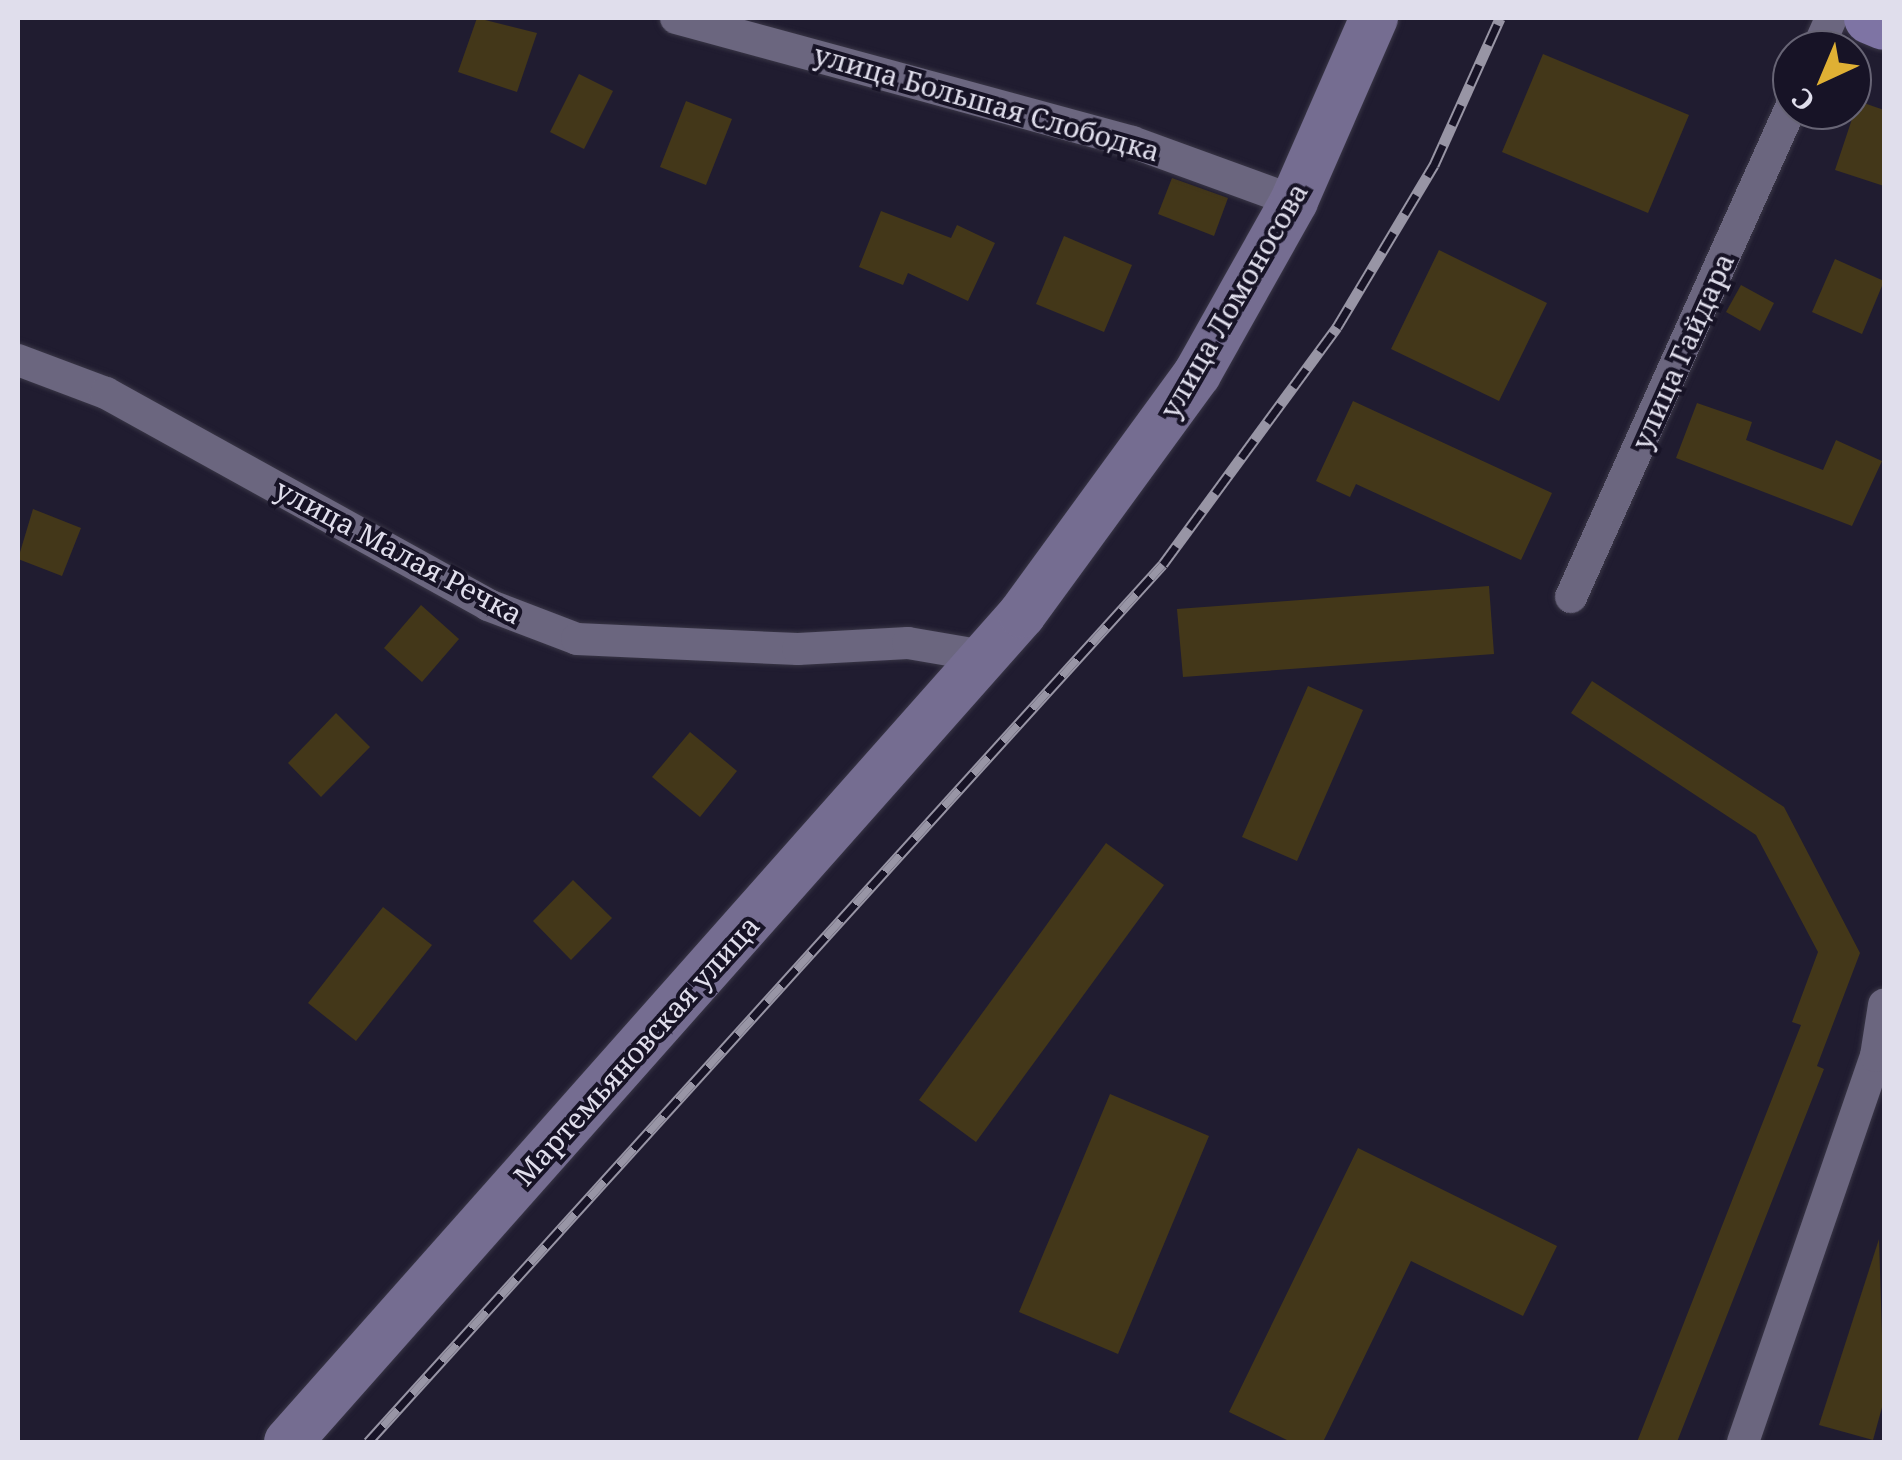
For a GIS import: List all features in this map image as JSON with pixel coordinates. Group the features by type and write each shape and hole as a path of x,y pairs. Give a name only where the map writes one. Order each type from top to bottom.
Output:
{"main road":[{"name":"улица Ломоносова","path":"984,656 1197,374 1294,201 1374,18"},
{"path":"1870,18 1884,24"},
{"name":"Мартемьяновская улица","path":"288,1442 984,656"}],"street":[{"name":"улица Большая Слободка","path":"676,18 1132,142 1294,201"},
{"name":"улица Гайдара","path":"1572,596 1781,130"},
{"name":"улица Малая Речка","path":"18,360 106,392 488,605 577,639 798,649 908,643 984,656"},
{"path":"1744,1442 1880,1057 1884,1006"}],"building":[{"path":"477,18 537,33 517,92 458,72"},
{"path":"1543,54 1689,115 1648,213 1502,152"},
{"path":"579,74 613,91 584,149 550,132"},
{"path":"686,101 732,119 706,185 660,167"},
{"path":"1872,106 1884,110 1884,186 1835,170 1848,130 1872,130"},
{"path":"1172,178 1228,198 1214,236 1158,214"},
{"path":"881,211 951,238 957,225 995,243 968,301 908,273 903,285 859,267"},
{"path":"1064,236 1132,265 1104,332 1036,304"},
{"path":"1439,250 1547,303 1499,401 1391,349"},
{"path":"1835,259 1884,281 1862,334 1812,312"},
{"path":"1741,285 1774,303 1760,331 1726,312"},
{"path":"1353,401 1552,493 1521,560 1356,484 1350,497 1316,481"},
{"path":"1697,403 1752,422 1746,440 1823,470 1836,440 1882,461 1852,526 1676,458"},
{"path":"33,509 81,528 62,576 18,559"},
{"path":"1489,586 1494,654 1183,677 1177,609"},
{"path":"421,605 459,639 422,682 384,648"},
{"path":"1592,681 1784,807 1860,953 1817,1066 1824,1069 1677,1442 1637,1442 1801,1025 1792,1022 1818,952 1756,835 1571,713"},
{"path":"1308,686 1363,710 1297,861 1242,837"},
{"path":"336,713 370,747 321,797 288,763"},
{"path":"690,732 737,771 700,817 652,777"},
{"path":"1106,843 1164,885 976,1142 919,1100"},
{"path":"573,880 612,918 571,960 533,921"},
{"path":"383,907 432,945 356,1041 308,1003"},
{"path":"1110,1094 1209,1136 1118,1354 1019,1312"},
{"path":"1358,1148 1557,1246 1523,1316 1411,1261 1323,1442 1291,1442 1229,1412"},
{"path":"1879,1239 1884,1400 1873,1440 1819,1425"}],"railway":[{"path":"368,1442 1163,564 1337,327 1434,165 1500,18"}]}
